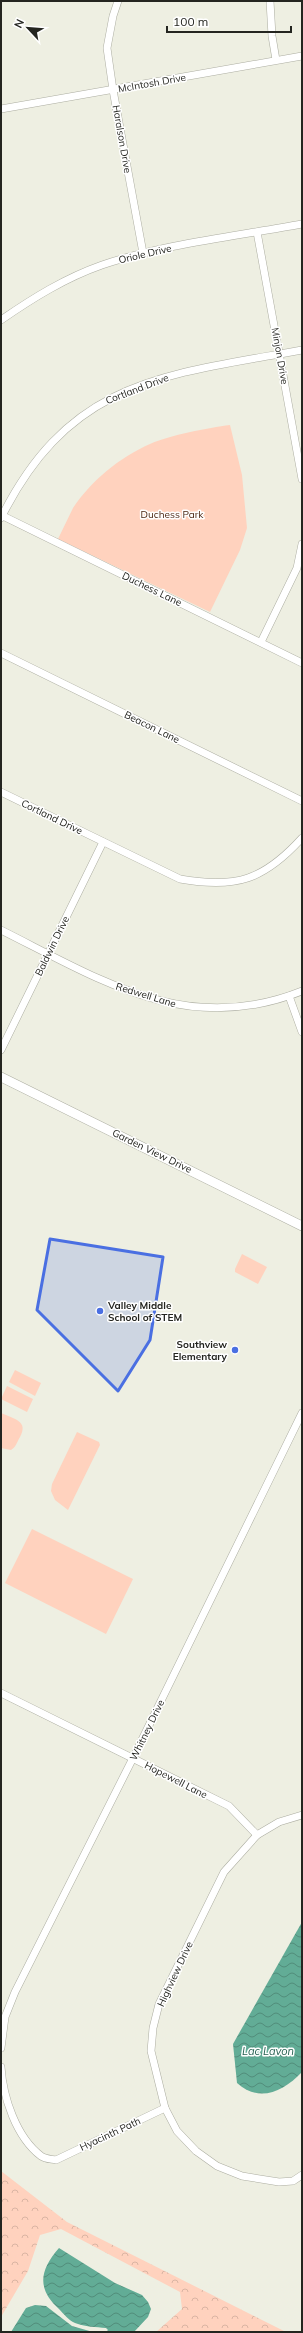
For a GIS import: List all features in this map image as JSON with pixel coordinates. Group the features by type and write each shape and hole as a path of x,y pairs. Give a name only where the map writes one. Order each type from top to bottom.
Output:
{"street":[{"name":"Haralson Drive","path":"118,1 113,16 108,48 113,90 143,254"},
{"path":"270,1 272,36 276,60"},
{"name":"McIntosh Drive","path":"1,109 302,56"},
{"name":"Oriole Drive","path":"1,320 29,300 67,279 102,265 143,254 302,224"},
{"name":"Minjon Drive","path":"257,232 302,479"},
{"name":"Cortland Drive","path":"1,516 27,471 51,442 78,417 110,397 163,376 302,350"},
{"name":"Duchess Lane","path":"1,516 302,662"},
{"path":"261,642 297,568 302,544"},
{"name":"Beacon Lane","path":"1,653 302,801"},
{"name":"Cortland Drive","path":"1,792 180,879 206,884 230,883 259,874 283,859 302,838"},
{"name":"Baldwin Drive","path":"1,1050 102,842"},
{"name":"Redwell Lane","path":"1,930 118,987 173,1005 201,1008 234,1008 289,996 302,991"},
{"path":"289,996 302,1032"},
{"name":"Garden View Drive","path":"1,1077 302,1226"},
{"name":"Whitney Drive","path":"1,2048 3,2017 133,1758 302,1414"},
{"name":"Hopewell Lane","path":"1,1693 229,1806 257,1835"},
{"name":"Highview Drive","path":"302,1814 279,1822 257,1835 224,1872 159,2004 153,2028 151,2051 165,2108 177,2130 196,2151 217,2166 242,2176 279,2182 293,2181 302,2175"},
{"name":"Hyacinth Path","path":"1,2067 3,2088 11,2114 31,2146 42,2157 56,2160 165,2108"}],"highlighted area":[{"path":"50,1239 163,1257 150,1340 118,1391 37,1310"}],"green space":[{"name":"Duchess Park","path":"230,425 242,475 247,528 240,550 210,612 58,539 73,508 80,498 97,479 117,463 139,449 158,441 200,430"},
{"path":"242,1254 267,1267 258,1284 235,1272"},
{"path":"15,1370 41,1383 35,1396 9,1382"},
{"path":"7,1386 33,1399 27,1412 1,1399"},
{"path":"1,1413 19,1421 23,1427 20,1437 11,1450 1,1448"},
{"path":"77,1432 99,1442 100,1445 68,1510 55,1500 51,1491 52,1484"},
{"path":"32,1529 133,1579 106,1634 5,1583"},
{"path":"1,2171 67,2222 286,2332 156,2332 182,2309 180,2292 61,2229 40,2235 28,2271 1,2317"}],"water":[{"name":"Lac Lavon","path":"302,1922 302,2072 279,2090 262,2094 254,2093 237,2083 233,2044"},
{"path":"59,2248 115,2283 142,2295 148,2302 151,2309 148,2317 134,2332 106,2332 108,2330 106,2328 90,2327 75,2323 66,2317 52,2302 47,2294 43,2280 47,2264"},
{"path":"35,2305 46,2306 72,2326 93,2332 11,2332 26,2308"}],"place":[{"name":"Valley Middle School of STEM","path":"100,1311"},
{"name":"Southview Elementary","path":"235,1350"}]}
